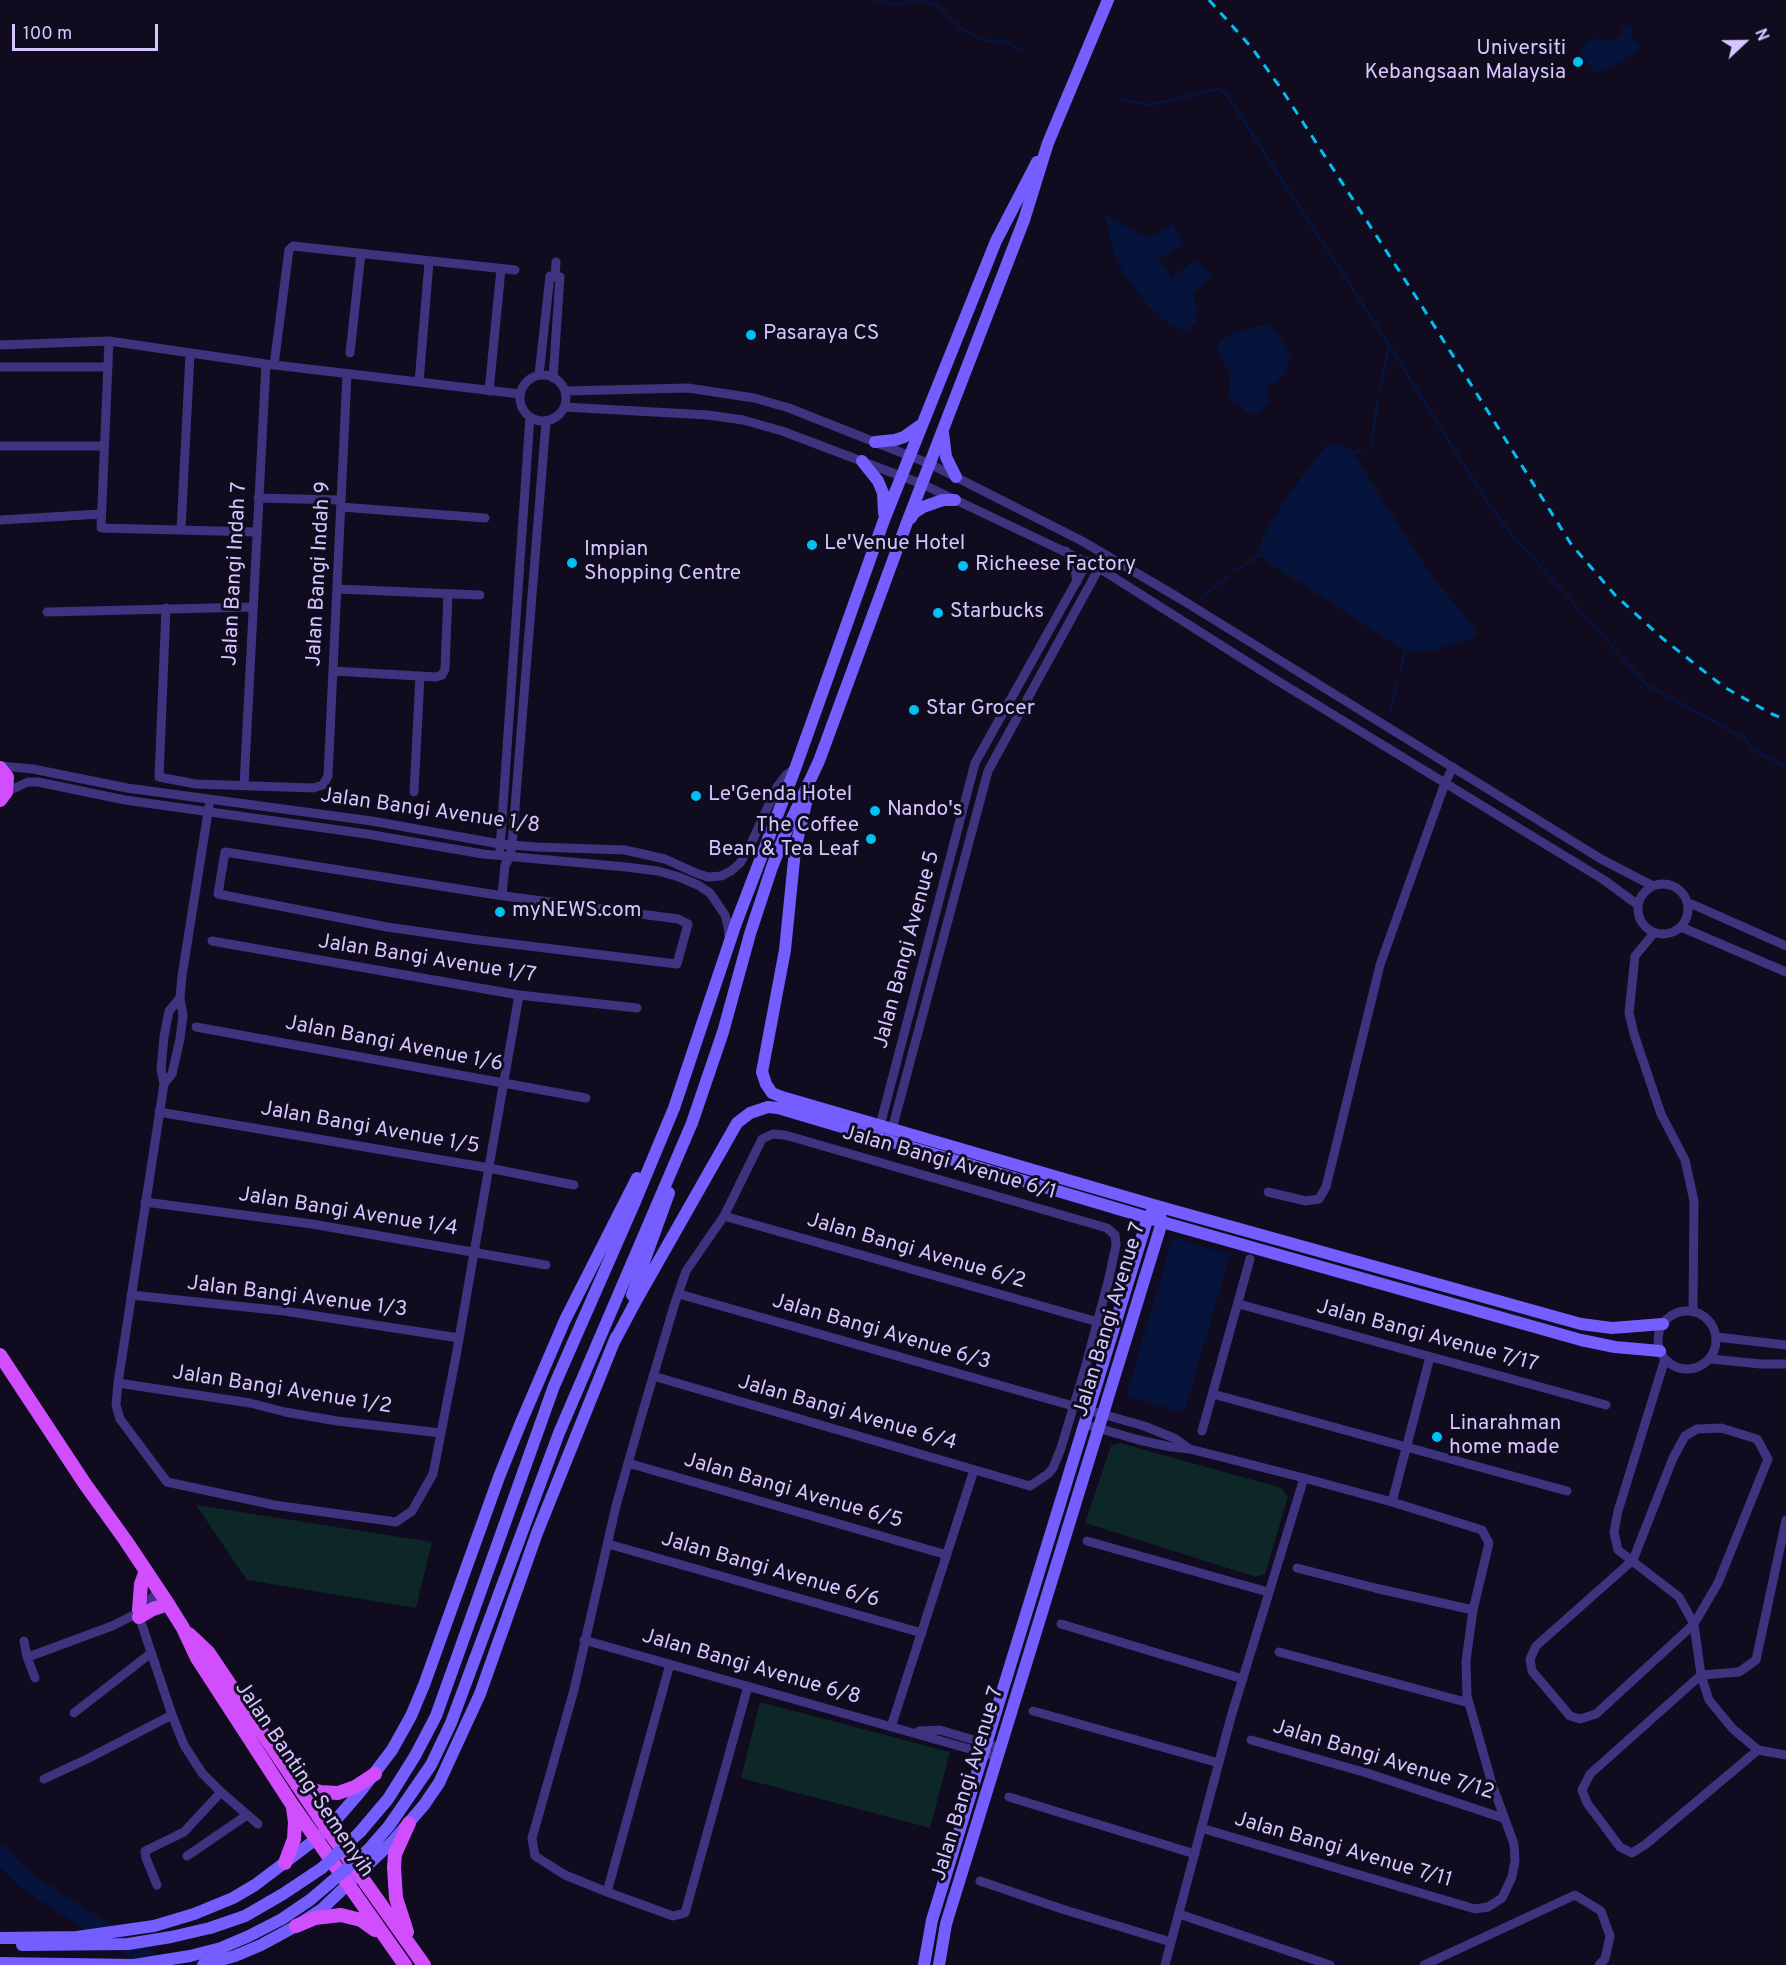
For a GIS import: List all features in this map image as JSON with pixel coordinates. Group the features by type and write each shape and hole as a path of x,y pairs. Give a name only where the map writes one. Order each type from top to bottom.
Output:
{"main road":[{"path":"1108,0 1048,143 1024,220 906,525 819,761 797,842 785,950 762,1072 766,1084 772,1093 885,1133 1162,1222 1581,1340 1662,1355"},
{"path":"0,1938 128,1944 171,1938 245,1916 322,1868 360,1832 388,1798 415,1756 436,1716 554,1386 674,1108 727,948 795,769 884,520 996,241 1048,143"},
{"path":"874,442 904,437 922,424"},
{"path":"944,426 946,457 956,477"},
{"path":"862,461 872,471 880,487 884,520"},
{"path":"906,525 914,513 923,507 943,500 955,500"},
{"path":"296,1926 321,1909 359,1875 424,1805 439,1783 480,1694 537,1533 650,1248 723,1032 750,934 772,867 819,761"},
{"path":"0,767 7,777 3,796"},
{"path":"613,1344 732,1132 744,1116 757,1109 768,1107 885,1133 1581,1324 1612,1328 1663,1324"},
{"path":"0,1944 86,1936 154,1926 194,1914 233,1898 285,1863 328,1829 375,1774 392,1750 415,1706 499,1477 556,1340 674,1108"},
{"path":"0,1963 134,1965 190,1956 221,1948 282,1919 310,1900 369,1849 389,1826 431,1766 451,1723 559,1433 692,1123"},
{"name":"Jalan Bangi Avenue 7","path":"924,1965 932,1920 948,1867 1148,1217 1157,1206"},
{"name":"Jalan Bangi Avenue 7","path":"939,1965 946,1924 1162,1222 1157,1206"},
{"name":"Jalan Banting-Semenyih","path":"0,1355 168,1604 183,1628 197,1658 291,1803 395,1951"},
{"path":"146,1571 139,1595 139,1614 168,1604"},
{"name":"Jalan Banting-Semenyih","path":"183,1628 208,1652 359,1875 423,1964"},
{"path":"297,1785 320,1792 338,1793 355,1787 375,1774"},
{"path":"285,1863 294,1839 295,1822 291,1803"},
{"path":"409,1822 395,1854 394,1883 401,1917 423,1964"},
{"path":"948,1867 963,1871"},
{"path":"203,1965 235,1956 296,1926 327,1916 351,1916 370,1926 395,1951 405,1965"}],"street":[{"name":"Jalan Bangi Indah 7","path":"244,785 258,498 270,364 289,250 293,246 361,253"},
{"path":"350,353 361,253 515,270"},
{"path":"419,382 429,262"},
{"path":"555,277 556,262"},
{"path":"489,391 501,269"},
{"path":"539,375 550,276 560,277 553,378"},
{"path":"0,345 109,341 190,354 520,394"},
{"path":"109,341 101,528 256,532"},
{"path":"181,530 190,354"},
{"path":"0,367 108,368"},
{"name":"Jalan Bangi Indah 9","path":"244,785 313,788 323,785 328,776 347,374"},
{"path":"539,375 553,378 562,385 566,396 560,414 546,421 530,417 522,407 520,394 527,382 539,375"},
{"path":"565,390 688,388 754,398 789,408 930,464 1082,541 1453,766 1601,859 1653,886"},
{"path":"564,407 708,415 743,420 782,431 902,475 1066,551 1123,565"},
{"path":"505,859 500,844 530,417"},
{"path":"502,895 505,859 512,845 546,421"},
{"path":"0,446 104,446"},
{"path":"258,498 485,518"},
{"path":"0,520 101,514"},
{"path":"1082,541 1100,568 1604,880 1638,905"},
{"path":"1066,551 1075,569 1077,582"},
{"name":"Jalan Bangi Avenue 5","path":"885,1133 975,763 1077,582 1093,559"},
{"name":"Jalan Bangi Avenue 5","path":"885,1133 988,771 1100,568"},
{"path":"1090,584 1116,578"},
{"path":"337,589 480,595"},
{"path":"333,671 436,677 442,675 445,669 448,594"},
{"path":"47,612 252,607"},
{"path":"166,608 159,777 196,784 244,785"},
{"path":"1194,628 1203,613"},
{"path":"414,792 420,676"},
{"path":"1268,1192 1306,1201 1319,1199 1326,1187 1380,965 1453,766"},
{"name":"Jalan Bangi Avenue 1/8","path":"0,767 33,769 127,788 372,821 500,844 628,850 665,859 708,876 721,876 740,863 777,787 787,774 795,769"},
{"name":"Jalan Bangi Avenue 1/8","path":"3,796 28,782 38,782 125,800 367,834 505,859 626,867 679,877 698,885 720,904 728,926 727,948"},
{"path":"164,1084 172,1074 180,1039 183,1015 180,998 210,800"},
{"path":"225,852 502,895 678,919 688,924 677,964 387,927 218,894 225,852"},
{"path":"1660,884 1674,887 1687,903 1687,916 1681,927 1669,934 1654,933 1648,930 1639,919 1638,905 1641,897 1653,886 1660,884"},
{"path":"1687,903 1786,946"},
{"path":"1681,927 1786,972"},
{"path":"1654,933 1635,956 1629,1013 1661,1114 1685,1160 1694,1202 1693,1311"},
{"name":"Jalan Bangi Avenue 1/7","path":"212,941 519,995 637,1008"},
{"path":"180,998 170,1011 164,1037 161,1069 164,1084 118,1383 116,1405 120,1419 167,1482 274,1505 396,1522 412,1511 433,1474 519,995"},
{"name":"Jalan Bangi Avenue 1/6","path":"196,1027 586,1098"},
{"name":"Jalan Bangi Avenue 1/5","path":"159,1112 489,1168 574,1185"},
{"name":"Jalan Bangi Avenue 6/1","path":"724,1216 762,1139 773,1134 785,1136 1107,1228 1114,1235 1116,1245 1098,1322"},
{"name":"Jalan Bangi Avenue 1/4","path":"145,1202 312,1224 546,1265"},
{"path":"724,1216 686,1271 628,1464 584,1640 574,1690 532,1838 535,1856 564,1875 607,1892 673,1916 685,1913 748,1686"},
{"name":"Jalan Bangi Avenue 6/2","path":"724,1216 1098,1322"},
{"path":"1202,1431 1250,1259"},
{"name":"Jalan Bangi Avenue 6/3","path":"679,1294 1073,1406"},
{"name":"Jalan Bangi Avenue 1/3","path":"131,1296 284,1311 459,1338"},
{"name":"Jalan Bangi Avenue 7/17","path":"1239,1304 1606,1405"},
{"path":"1662,1355 1672,1365 1682,1369 1702,1366 1710,1359 1715,1349 1717,1337 1711,1323 1693,1311 1676,1313 1663,1324 1658,1337 1662,1355 1618,1511 1614,1532 1618,1550 1679,1597 1694,1624 1701,1675 1709,1700 1733,1729 1758,1750 1786,1755"},
{"path":"1073,1406 1098,1322"},
{"path":"1717,1337 1786,1345"},
{"path":"1392,1502 1430,1357"},
{"path":"1710,1359 1786,1364"},
{"name":"Jalan Bangi Avenue 6/4","path":"654,1376 1030,1486 1053,1468 1073,1406"},
{"name":"Jalan Bangi Avenue 1/2","path":"118,1383 250,1403 285,1412 338,1421 441,1433"},
{"path":"1213,1394 1567,1491"},
{"path":"1089,1410 1144,1426 1174,1438 1190,1449"},
{"path":"1084,1424 1305,1478 1482,1530 1489,1543 1473,1610 1466,1661 1469,1703 1503,1818"},
{"path":"1721,1428 1757,1439 1767,1459 1718,1583 1694,1624 1596,1714 1580,1719 1570,1716 1532,1671 1530,1659 1536,1646 1633,1560 1673,1458 1685,1436 1697,1430 1721,1428"},
{"name":"Jalan Bangi Avenue 6/5","path":"628,1464 947,1555"},
{"path":"891,1727 974,1470"},
{"path":"1165,1965 1268,1592 1305,1478"},
{"path":"1758,1750 1646,1844 1632,1853 1620,1847 1587,1803 1582,1790 1590,1774 1701,1675 1739,1672 1756,1660 1786,1520"},
{"path":"1087,1540 1268,1592"},
{"name":"Jalan Bangi Avenue 6/6","path":"608,1544 922,1633"},
{"path":"1297,1568 1473,1610"},
{"path":"27,1657 139,1614 159,1591"},
{"path":"139,1614 184,1745 193,1760 220,1792 258,1824"},
{"path":"1061,1624 1243,1679"},
{"name":"Jalan Bangi Avenue 6/8","path":"584,1640 908,1732 999,1753"},
{"path":"24,1641 35,1678"},
{"path":"1279,1652 1469,1703"},
{"path":"74,1713 151,1653"},
{"path":"607,1892 670,1664"},
{"path":"1033,1711 1219,1763"},
{"path":"44,1779 87,1760 172,1715"},
{"name":"Jalan Bangi Avenue 7/12","path":"1251,1740 1367,1773 1503,1818"},
{"path":"157,1885 145,1851 184,1832 220,1792"},
{"path":"1009,1797 1195,1854"},
{"path":"187,1856 247,1815"},
{"name":"Jalan Bangi Avenue 7/11","path":"1201,1828 1475,1909 1488,1907 1502,1898 1512,1877 1515,1861 1514,1844 1503,1818"},
{"path":"980,1881 1171,1942"},
{"path":"1424,1965 1575,1895 1601,1911 1610,1936 1605,1959 1599,1965"},
{"path":"1179,1914 1330,1965"}],"green space":[{"path":"1120,1443 1282,1488 1288,1497 1265,1574 1256,1577 1085,1523 1111,1446"},
{"path":"196,1505 432,1542 416,1608 247,1580"},
{"path":"760,1702 950,1752 930,1828 741,1778"}],"water":[{"path":"1631,25 1633,38 1640,48 1622,61 1597,74 1578,53 1591,38 1607,41 1620,37 1622,28"},
{"path":"1105,215 1148,237 1173,224 1185,245 1159,259 1172,278 1194,260 1212,275 1193,295 1197,308 1196,321 1188,332 1170,325 1148,306 1125,275 1113,252"},
{"path":"1271,324 1293,358 1286,366 1285,374 1268,386 1268,404 1256,414 1247,412 1237,403 1227,399 1231,376 1218,352 1218,344 1229,335"},
{"path":"1337,444 1351,450 1431,575 1474,627 1477,633 1473,638 1428,652 1405,651 1259,555 1258,550 1263,537 1284,502 1327,445"},
{"path":"1173,1237 1230,1255 1184,1413 1126,1396"}],"waterway":[{"path":"875,0 896,5 917,0"},
{"path":"923,0 937,5 963,30 982,40 1006,42 1024,51"},
{"path":"1119,99 1149,105 1219,89 1227,95 1389,345 1489,505 1513,536 1647,685 1744,738 1754,750 1786,767"},
{"path":"1380,388 1389,346"},
{"path":"1372,443 1377,401"},
{"path":"1353,454 1363,449"},
{"path":"1237,570 1259,555"},
{"path":"1202,598 1227,577"},
{"path":"1400,672 1405,651"},
{"path":"1390,711 1397,684"},
{"path":"0,1854 25,1880 157,1965"}],"railway":[{"path":"1209,0 1252,48 1282,90 1418,300 1571,544 1615,595 1662,638 1724,687 1786,720"}],"place":[{"name":"Universiti Kebangsaan Malaysia","path":"1578,62"},
{"name":"Pasaraya CS","path":"751,335"},
{"name":"Le'Venue Hotel","path":"812,545"},
{"name":"Impian Shopping Centre","path":"572,563"},
{"name":"Richeese Factory","path":"963,566"},
{"name":"Starbucks","path":"938,613"},
{"name":"Star Grocer","path":"914,710"},
{"name":"Le'Genda Hotel","path":"696,796"},
{"name":"Nando's","path":"875,811"},
{"name":"The Coffee Bean & Tea Leaf","path":"871,839"},
{"name":"myNEWS.com","path":"500,912"},
{"name":"Linarahman home made","path":"1437,1437"}]}
